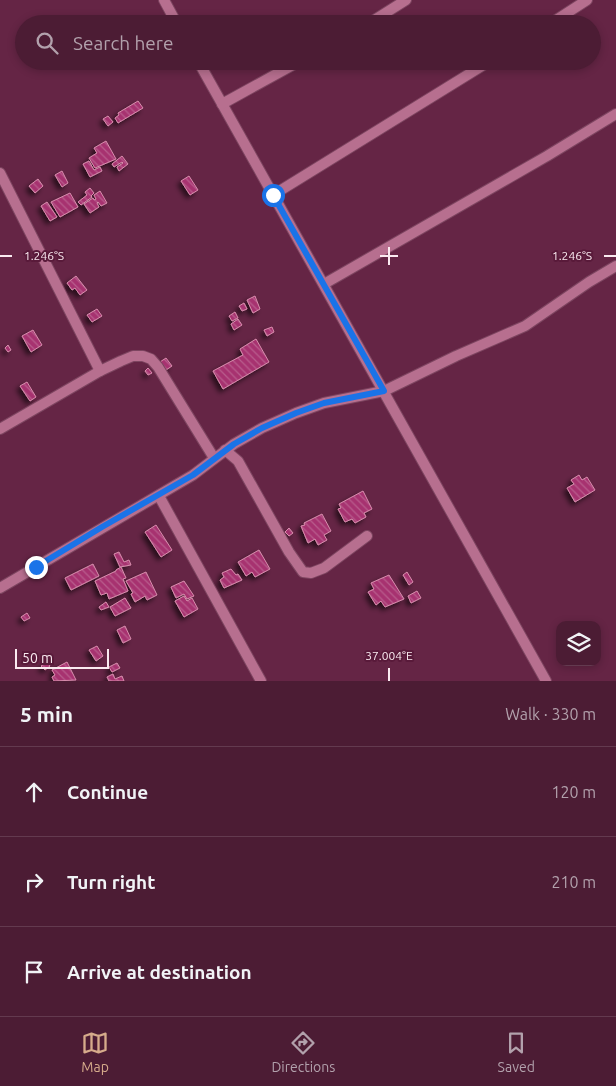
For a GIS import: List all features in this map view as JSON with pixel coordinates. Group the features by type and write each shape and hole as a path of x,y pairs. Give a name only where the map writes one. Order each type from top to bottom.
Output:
{"street":[{"path":"164,0 172,15"},
{"path":"382,15 406,0"},
{"path":"564,15 587,0"},
{"path":"203,70 546,681"},
{"path":"222,104 284,70"},
{"path":"273,195 475,70"},
{"path":"324,284 616,114"},
{"path":"0,173 100,371"},
{"path":"0,588 102,527 160,496 193,475 225,450 262,428 324,403 384,391 456,356 525,326 588,282 616,266"},
{"path":"0,429 100,371 132,356 143,356 151,359 158,367 214,458"},
{"path":"225,450 238,461 289,552 303,572 311,573 324,568 367,536"},
{"path":"160,496 261,681"}],"building":[{"path":"138,101 143,108 118,123 115,118 119,115 118,113"},
{"path":"108,116 113,122 108,126 103,119"},
{"path":"106,141 116,159 95,168 89,158 97,153 94,148"},
{"path":"122,156 128,164 119,171 117,167 122,162 114,167 112,164"},
{"path":"89,161 94,170 100,167 102,171 90,177 83,164"},
{"path":"62,171 68,183 62,187 55,175"},
{"path":"189,176 198,190 190,195 181,181"},
{"path":"38,179 43,186 35,193 29,186"},
{"path":"90,188 94,193 92,197 81,205 78,202 87,195 85,192"},
{"path":"100,191 107,203 101,206 98,202 99,207 90,213 84,204 93,198 94,200 96,199 94,195"},
{"path":"70,193 78,207 60,217 51,202"},
{"path":"47,202 57,217 50,221 41,206"},
{"path":"76,276 87,290 80,295 75,288 72,290 67,283"},
{"path":"255,296 260,309 253,313 247,300"},
{"path":"244,303 247,309 242,311 239,306"},
{"path":"97,309 102,316 92,322 87,315"},
{"path":"235,312 238,318 232,321 229,316"},
{"path":"238,319 242,325 234,330 231,324"},
{"path":"272,327 274,332 267,336 264,330"},
{"path":"33,330 42,345 31,352 22,336"},
{"path":"256,339 269,362 223,389 213,371 243,355 240,349"},
{"path":"8,345 11,350 8,352 5,348"},
{"path":"166,358 172,366 166,370 160,362"},
{"path":"148,368 152,373 148,375 145,371"},
{"path":"27,382 36,397 30,401 20,386"},
{"path":"579,475 582,480 587,477 595,490 575,502 567,488 574,484 571,480"},
{"path":"363,491 372,509 364,513 366,517 355,523 352,519 345,522 338,509 341,508 339,504"},
{"path":"322,514 331,531 324,535 327,540 318,545 315,539 308,543 301,526"},
{"path":"156,525 172,550 161,557 145,532"},
{"path":"289,528 293,533 289,536 285,532"},
{"path":"259,550 270,569 255,577 252,572 246,576 238,562"},
{"path":"119,552 124,562 129,560 131,565 120,567 114,554"},
{"path":"93,564 99,576 71,590 65,578"},
{"path":"121,567 126,578 123,579 128,591 109,599 107,593 101,595 95,581"},
{"path":"231,569 242,580 224,588 220,580 224,577 222,573"},
{"path":"146,572 157,595 147,600 145,596 135,602 131,594 133,593 126,581"},
{"path":"407,572 413,582 409,585 403,575"},
{"path":"389,575 404,599 385,607 381,601 376,605 368,592 374,589 371,583"},
{"path":"184,581 194,596 187,599 184,594 176,598 171,587"},
{"path":"417,591 421,598 411,603 408,596"},
{"path":"184,596 187,601 192,598 198,609 184,617 175,601"},
{"path":"125,598 131,608 115,616 110,607"},
{"path":"106,602 109,607 101,610 99,607"},
{"path":"27,613 30,618 24,621 21,617"},
{"path":"125,626 131,639 123,643 117,630"},
{"path":"97,646 103,656 96,661 89,650"},
{"path":"47,662 50,666 45,670 41,666"},
{"path":"67,662 76,680 54,681 52,677 55,675 52,670"},
{"path":"117,663 120,668 112,672 109,667"},
{"path":"113,674 115,679 122,676 124,681 109,681 107,677"}],"route":[{"path":"36,567 102,527 160,496 193,475 234,444 262,428 324,403 384,391 273,195"}]}
